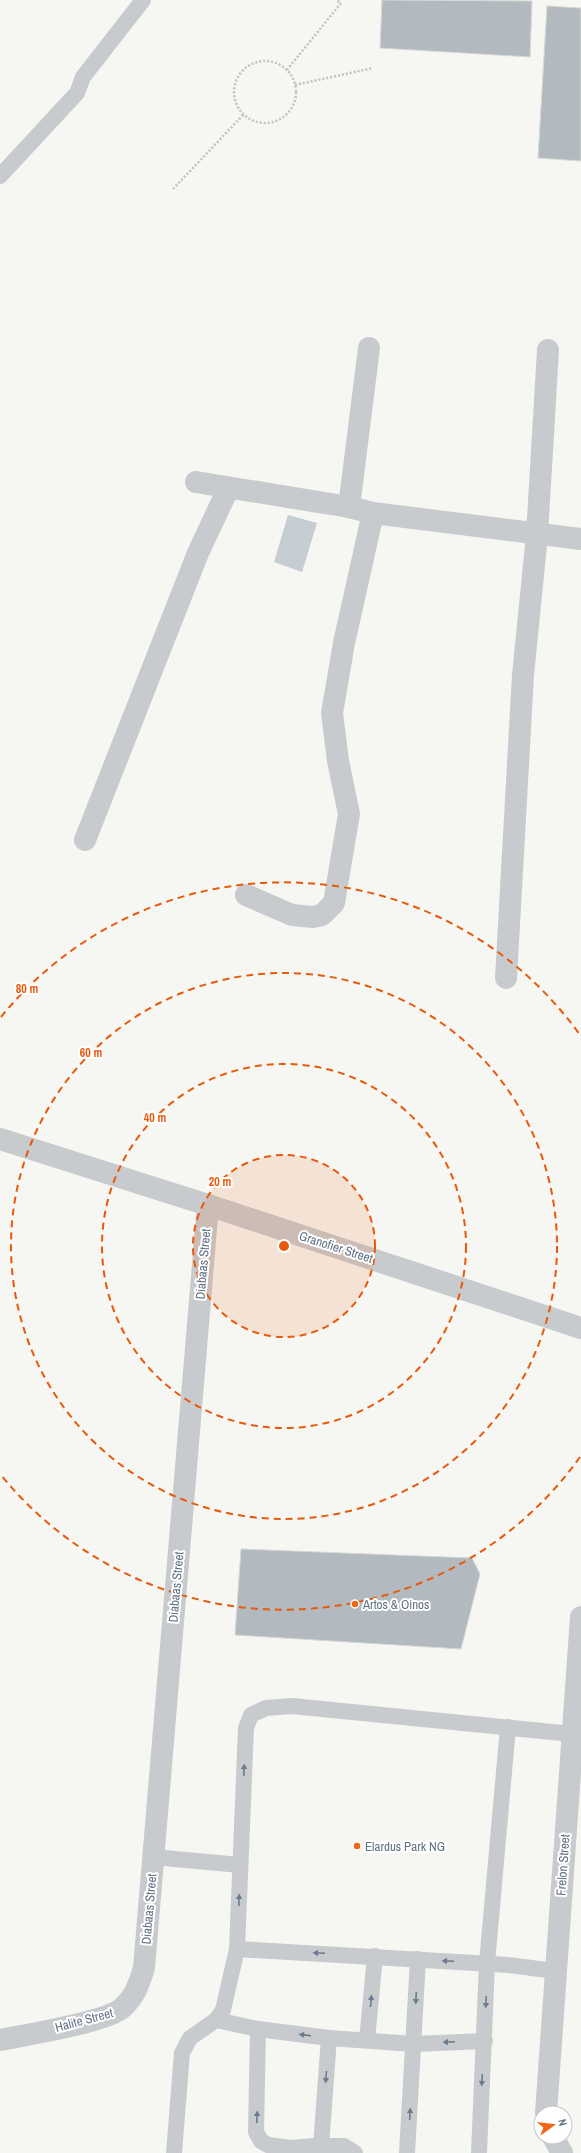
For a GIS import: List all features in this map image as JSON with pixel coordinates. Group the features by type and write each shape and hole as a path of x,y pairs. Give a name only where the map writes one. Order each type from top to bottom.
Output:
{"street":[{"path":"349,507 369,348"},
{"path":"506,978 523,675 537,535 548,350"},
{"path":"196,482 228,489 349,507 373,513 537,535 581,539"},
{"path":"85,840 198,553 228,489"},
{"path":"246,896 292,914 313,917 322,915 334,903 349,814 338,761 332,713 344,643 373,513"},
{"name":"Granofier Street","path":"0,1139 208,1205 581,1328"},
{"name":"Diabaas Street","path":"144,1968 208,1205"},
{"name":"Frelon Street","path":"547,2105 581,1617"},
{"name":"Halite Street","path":"0,2040 98,2019 122,2009 136,1993 144,1968"}],"lane":[{"path":"0,176 77,93 83,77 143,0"},
{"path":"174,2153 182,2053 190,2038 216,2020 223,2010 237,1948 246,1728 252,1715 266,1708 292,1706 572,1734"},
{"path":"479,2153 487,1963 508,1727"},
{"path":"153,1857 240,1864"},
{"path":"237,1948 487,1963 555,1971"},
{"path":"367,2040 375,1956"},
{"path":"408,2153 418,1959"},
{"path":"216,2020 258,2029 329,2038 414,2044 484,2041"},
{"path":"258,2029 256,2132 261,2141 268,2145 292,2148 344,2146 355,2153"},
{"path":"321,2146 329,2038"}],"path":[{"path":"287,70 341,3 336,0"},
{"path":"265,61 277,63 287,70 295,84 296,96 293,107 285,116 275,121 264,123 253,120 244,114 237,104 234,92 237,80 243,70 254,63 265,61"},
{"path":"295,84 373,68"},
{"path":"173,189 244,114"}],"shaded area":[{"path":"288,515 317,523 302,572 274,562"}],"building":[{"path":"382,0 532,1 530,57 380,48"},
{"path":"547,6 581,8 581,161 538,158"},
{"name":"Artos & Oinos","path":"241,1549 472,1558 480,1574 461,1649 235,1635"}],"place":[{"name":"Artos & Oinos","path":"355,1604"},
{"name":"Elardus Park NG","path":"357,1846"}]}
